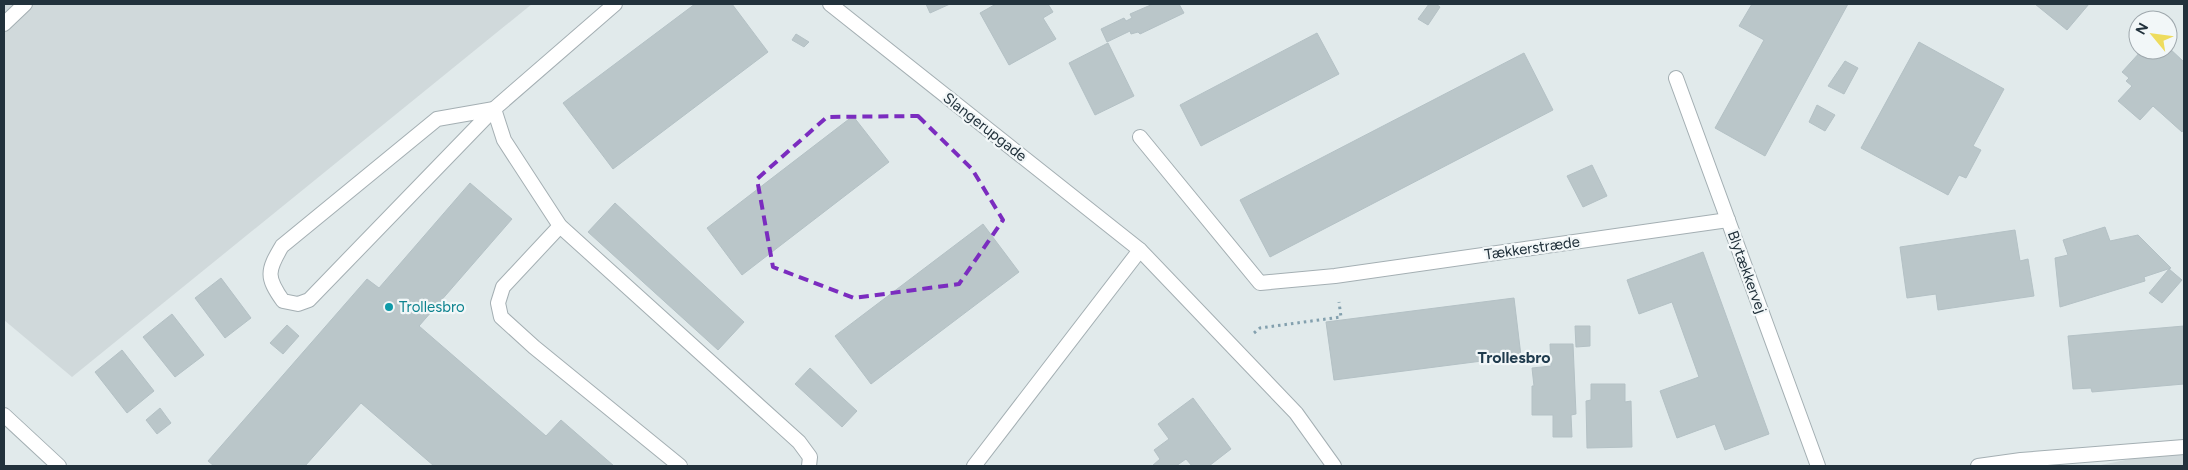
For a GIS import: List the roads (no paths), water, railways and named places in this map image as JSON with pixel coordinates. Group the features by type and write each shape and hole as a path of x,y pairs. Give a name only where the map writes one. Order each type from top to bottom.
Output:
{"street":[{"path":"4,24 25,4"},
{"path":"494,109 437,119 282,246 270,266 273,286 283,301 298,304 309,300 494,109 615,4"},
{"name":"Slangerupgade","path":"830,4 1140,250 1296,412 1334,466"},
{"name":"Blytækkervej","path":"1676,78 1818,466"},
{"path":"494,109 504,140 560,226 799,442 810,457 809,466"},
{"name":"Tækkerstræde","path":"1140,137 1260,283 1335,276 1728,220"},
{"path":"560,226 503,287 498,303 501,317 534,347 680,466"},
{"path":"974,466 1140,250"},
{"path":"4,415 59,466"},
{"path":"1978,466 2184,447"}],"place":[{"name":"Trollesbro","path":"389,307"}],"district":[{"name":"Trollesbro","path":"1514,357"}]}
